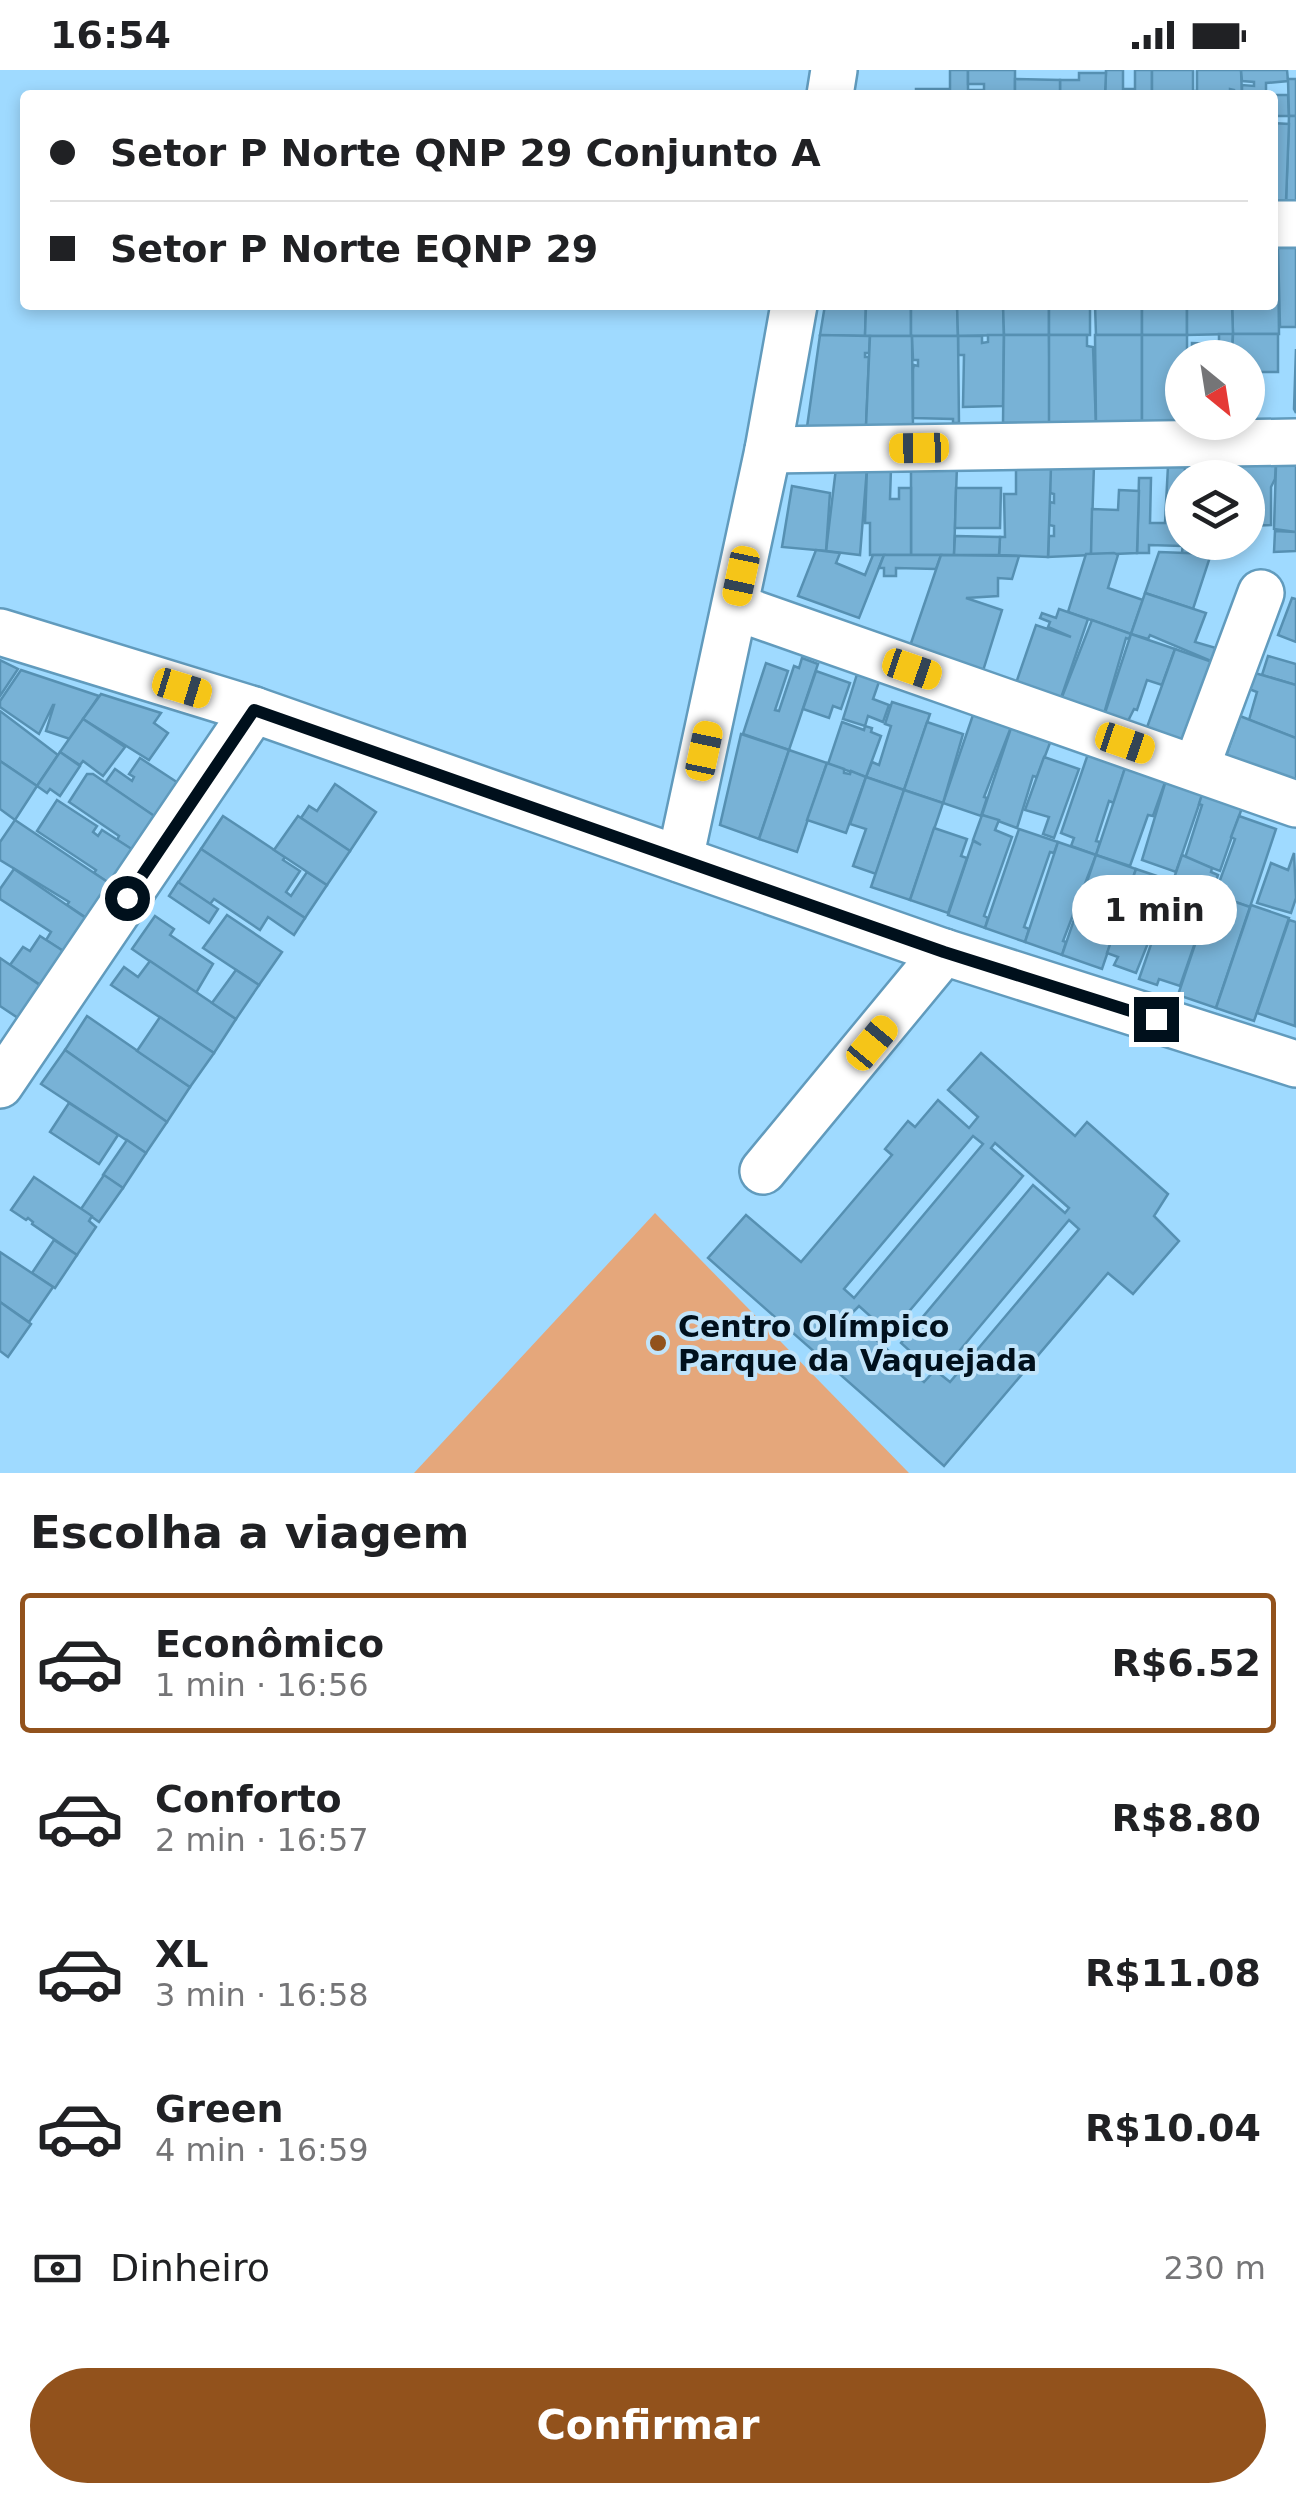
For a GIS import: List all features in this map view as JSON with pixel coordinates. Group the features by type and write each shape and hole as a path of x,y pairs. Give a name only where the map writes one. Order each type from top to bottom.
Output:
{"street":[{"path":"680,859 768,450 793,310"},
{"path":"768,450 1296,442"},
{"path":"1196,768 1261,592"},
{"path":"735,607 1296,804"},
{"path":"0,632 254,710 944,952 1296,1064"},
{"path":"0,1085 254,710"},
{"path":"763,1171 944,952"}],"shaded area":[{"name":"Centro Olímpico Parque da Vaquejada","path":"655,1213 909,1473 414,1473"}],"building":[{"path":"950,70 968,70 968,90 916,90 916,89 950,89"},
{"path":"968,70 1015,70 1015,90 984,90 984,84 968,84"},
{"path":"1106,70 1123,70 1123,89 1135,89 1135,70 1152,70 1152,90 1105,90"},
{"path":"1152,70 1193,70 1193,90 1152,90"},
{"path":"1197,70 1241,70 1242,90 1197,90"},
{"path":"1241,70 1287,70 1288,81 1266,83 1266,90 1242,90 1242,85 1254,86 1254,82 1242,81"},
{"path":"1079,73 1106,73 1105,90 1060,90 1060,80 1079,80"},
{"path":"1015,79 1060,80 1060,90 1015,90"},
{"path":"1288,79 1296,79 1296,116 1289,116"},
{"path":"1278,95 1288,95 1289,116 1278,116"},
{"path":"1289,116 1296,116 1296,201 1286,201"},
{"path":"1278,123 1289,124 1286,201 1278,202"},
{"path":"1278,248 1279,334 1233,334 1232,310 1278,310"},
{"path":"1278,248 1296,248 1296,327 1280,327"},
{"path":"824,310 866,310 865,336 820,335"},
{"path":"866,310 911,310 911,336 865,336"},
{"path":"911,310 957,310 958,336 911,336"},
{"path":"957,310 1003,310 1004,335 958,336"},
{"path":"1003,310 1049,310 1049,335 1004,335"},
{"path":"1049,310 1090,310 1090,335 1049,335"},
{"path":"1095,310 1142,310 1142,335 1096,335"},
{"path":"1142,310 1187,310 1187,335 1142,335"},
{"path":"1187,310 1232,310 1233,334 1187,335"},
{"path":"1219,334 1233,334 1233,340 1219,340"},
{"path":"1233,334 1278,334 1278,372 1265,372 1265,340 1233,340"},
{"path":"820,335 870,336 869,353 865,353 869,357 866,426 807,427"},
{"path":"988,335 1004,335 1003,406 963,407 964,355 958,355 958,336 982,336 982,343 988,342"},
{"path":"1004,335 1049,335 1050,423 1003,423"},
{"path":"1049,335 1087,335 1087,346 1093,347 1096,424 1049,424"},
{"path":"1095,335 1142,335 1142,423 1096,424"},
{"path":"1142,335 1187,335 1187,340 1165,340 1165,422 1142,423"},
{"path":"870,336 912,336 913,427 866,426"},
{"path":"912,336 958,336 959,423 953,423 953,419 913,418 913,369 918,360 913,360"},
{"path":"1296,349 1296,413 1294,409"},
{"path":"1296,464 1296,532 1274,529 1276,465"},
{"path":"911,465 957,465 954,555 911,555"},
{"path":"1094,465 1091,555 1048,557 1049,536 1054,536 1054,526 1049,525 1050,502 1054,503 1050,466"},
{"path":"1265,465 1276,465 1271,487 1271,525 1265,525"},
{"path":"1051,467 1048,557 999,555 1000,537 1005,537 1004,494 1016,494 1016,468"},
{"path":"836,468 867,468 860,555 826,551"},
{"path":"867,468 891,468 890,499 899,499 899,488 911,488 911,555 870,555 870,523 865,523"},
{"path":"1139,478 1151,478 1150,523 1165,523 1165,545 1149,545 1149,553 1137,553"},
{"path":"792,486 830,493 826,551 782,547"},
{"path":"956,488 1001,488 1000,528 955,528"},
{"path":"1119,490 1139,491 1137,553 1091,555 1092,509 1118,510"},
{"path":"1275,531 1296,532 1296,551 1274,552"},
{"path":"955,536 1000,537 999,555 954,555"},
{"path":"816,550 840,553 836,563 865,575 873,555 884,555 859,618 798,596"},
{"path":"1159,552 1165,552 1165,560 1209,560 1193,609 1145,593"},
{"path":"1086,554 1118,555 1108,588 1143,600 1131,634 1068,612"},
{"path":"884,555 941,555 936,569 896,568 896,576 884,576 884,568 879,568"},
{"path":"941,555 1019,556 1012,579 998,578 998,596 966,598 1002,610 982,674 909,649"},
{"path":"1145,593 1206,613 1195,642 1223,650 1218,664 1150,635 1148,639 1131,634"},
{"path":"1292,598 1296,599 1296,642 1278,635"},
{"path":"1059,609 1088,619 1060,701 1015,686 1036,625 1071,637 1048,627 1050,622 1040,618 1042,613 1056,618"},
{"path":"1092,620 1131,634 1126,638 1103,717 1060,702"},
{"path":"1131,634 1175,649 1162,685 1147,680 1137,710 1127,723 1104,716"},
{"path":"1175,649 1218,664 1190,748 1145,733"},
{"path":"1268,656 1296,664 1296,685 1262,675"},
{"path":"802,658 818,664 789,750 743,734 766,663 788,671 775,710 779,711 794,666 799,668"},
{"path":"0,660 18,669 0,696"},
{"path":"21,670 99,696 70,739 46,731 54,705 39,734 0,707"},
{"path":"816,671 850,683 841,709 833,706 829,718 803,709"},
{"path":"858,671 880,679 873,699 889,705 883,722 868,716 865,726 843,719"},
{"path":"1255,673 1296,685 1296,738 1249,720 1257,692 1249,689"},
{"path":"101,694 161,713 154,723 168,733 149,760 83,719"},
{"path":"892,702 930,714 904,790 866,777 872,762 879,765 891,726 885,724"},
{"path":"975,709 1013,722 984,797 987,798 981,816 943,803"},
{"path":"0,711 58,755 37,786 0,761"},
{"path":"1240,716 1296,738 1296,781 1226,756"},
{"path":"83,719 125,747 103,776 83,761 80,765 60,752"},
{"path":"842,722 864,730 865,726 872,728 871,732 881,736 866,777 828,764"},
{"path":"927,722 963,734 943,803 904,790"},
{"path":"1013,722 1053,735 1037,777 1033,776 1017,828 982,815"},
{"path":"741,734 789,750 759,839 720,825"},
{"path":"1090,748 1128,759 1114,803 1109,801 1096,841 1100,842 1096,855 1071,846 1074,838 1061,833"},
{"path":"789,750 827,763 797,852 759,839"},
{"path":"60,752 80,766 60,796 37,786"},
{"path":"1044,757 1079,769 1054,838 1043,834 1049,817 1025,810"},
{"path":"140,758 186,788 163,822 105,783 115,769 132,781 134,777 129,774"},
{"path":"1128,759 1168,774 1130,866 1096,855"},
{"path":"0,761 37,786 15,820 0,809"},
{"path":"827,763 844,769 844,773 851,771 866,777 846,833 807,820"},
{"path":"87,774 93,774 163,822 140,855 69,802"},
{"path":"866,777 904,790 876,874 853,866 866,829 850,824"},
{"path":"1167,777 1204,790 1176,872 1142,860"},
{"path":"335,784 376,812 350,851 301,818 309,806 317,811"},
{"path":"1204,788 1244,802 1220,871 1185,858"},
{"path":"904,790 943,803 910,900 871,887"},
{"path":"57,800 97,826 93,832 98,836 102,830 141,855 118,889 37,831"},
{"path":"982,815 999,820 995,830 1012,837 984,916 988,918 985,928 948,915 973,841 981,845 973,840"},
{"path":"223,816 300,871 286,892 291,896 307,872 327,885 305,918 201,849"},
{"path":"298,816 350,851 327,885 274,850"},
{"path":"1239,816 1276,829 1250,907 1212,894 1235,839 1231,837"},
{"path":"15,820 118,889 94,923 67,905 69,902 0,860 0,842"},
{"path":"934,828 967,839 961,856 967,858 948,913 910,900"},
{"path":"1019,829 1058,842 1054,853 1050,852 1024,927 1029,929 1025,942 985,928"},
{"path":"1058,842 1096,855 1063,941 1066,942 1062,955 1025,942"},
{"path":"201,849 305,918 294,935 268,917 260,930 214,899 210,904 178,883"},
{"path":"1294,853 1296,898 1291,913 1257,903 1271,863 1288,870"},
{"path":"1096,855 1136,869 1102,969 1062,955"},
{"path":"1182,855 1212,868 1211,872 1218,875 1212,894 1173,881"},
{"path":"14,869 93,923 71,956 46,940 51,932 0,899 0,889"},
{"path":"1136,869 1169,880 1164,892 1168,893 1136,973 1114,965 1118,957 1107,953"},
{"path":"1173,881 1212,894 1180,986 1159,979 1157,985 1139,979"},
{"path":"178,882 218,909 209,923 169,896"},
{"path":"1212,894 1250,907 1216,1008 1178,995"},
{"path":"1251,905 1289,918 1254,1021 1216,1008"},
{"path":"227,915 282,952 259,985 203,948"},
{"path":"155,916 174,929 170,935 213,964 196,993 132,949"},
{"path":"1289,920 1296,922 1295,1026 1257,1013"},
{"path":"40,936 71,956 48,990 10,965 23,947 30,951"},
{"path":"0,958 47,990 24,1022 0,1006"},
{"path":"150,961 236,1019 214,1053 111,985 124,967 138,977"},
{"path":"236,970 259,985 236,1019 212,1003"},
{"path":"87,1016 190,1087 167,1122 65,1050"},
{"path":"160,1017 214,1053 190,1087 137,1051"},
{"path":"65,1050 167,1122 146,1153 41,1084"},
{"path":"981,1053 1075,1136 1087,1122 1168,1194 1154,1216 1179,1241 1133,1294 1108,1273 944,1466 708,1258 746,1215 801,1262 892,1155 885,1149 908,1121 915,1127 938,1100 969,1128 978,1117 948,1090","holes":["973,1136 983,1144 854,1298 844,1289","995,1143 1069,1208 1065,1213 1033,1185 901,1343 933,1372 924,1382 849,1316 859,1306 890,1334 1023,1176 991,1148","1069,1220 1079,1229 950,1382 940,1374"]},
{"path":"69,1103 118,1135 99,1164 50,1132"},
{"path":"127,1140 146,1153 123,1188 103,1175"},
{"path":"104,1175 123,1188 99,1222 81,1209"},
{"path":"34,1177 92,1216 89,1221 96,1227 77,1255 11,1210"},
{"path":"54,1240 77,1255 55,1288 32,1273"},
{"path":"0,1252 53,1287 29,1322 0,1302"},
{"path":"0,1302 31,1324 8,1357 0,1351"}],"place":[{"name":"Centro Olímpico Parque da Vaquejada","path":"658,1343"}],"route":[{"path":"127,898 254,710 944,952 1156,1019"}]}
